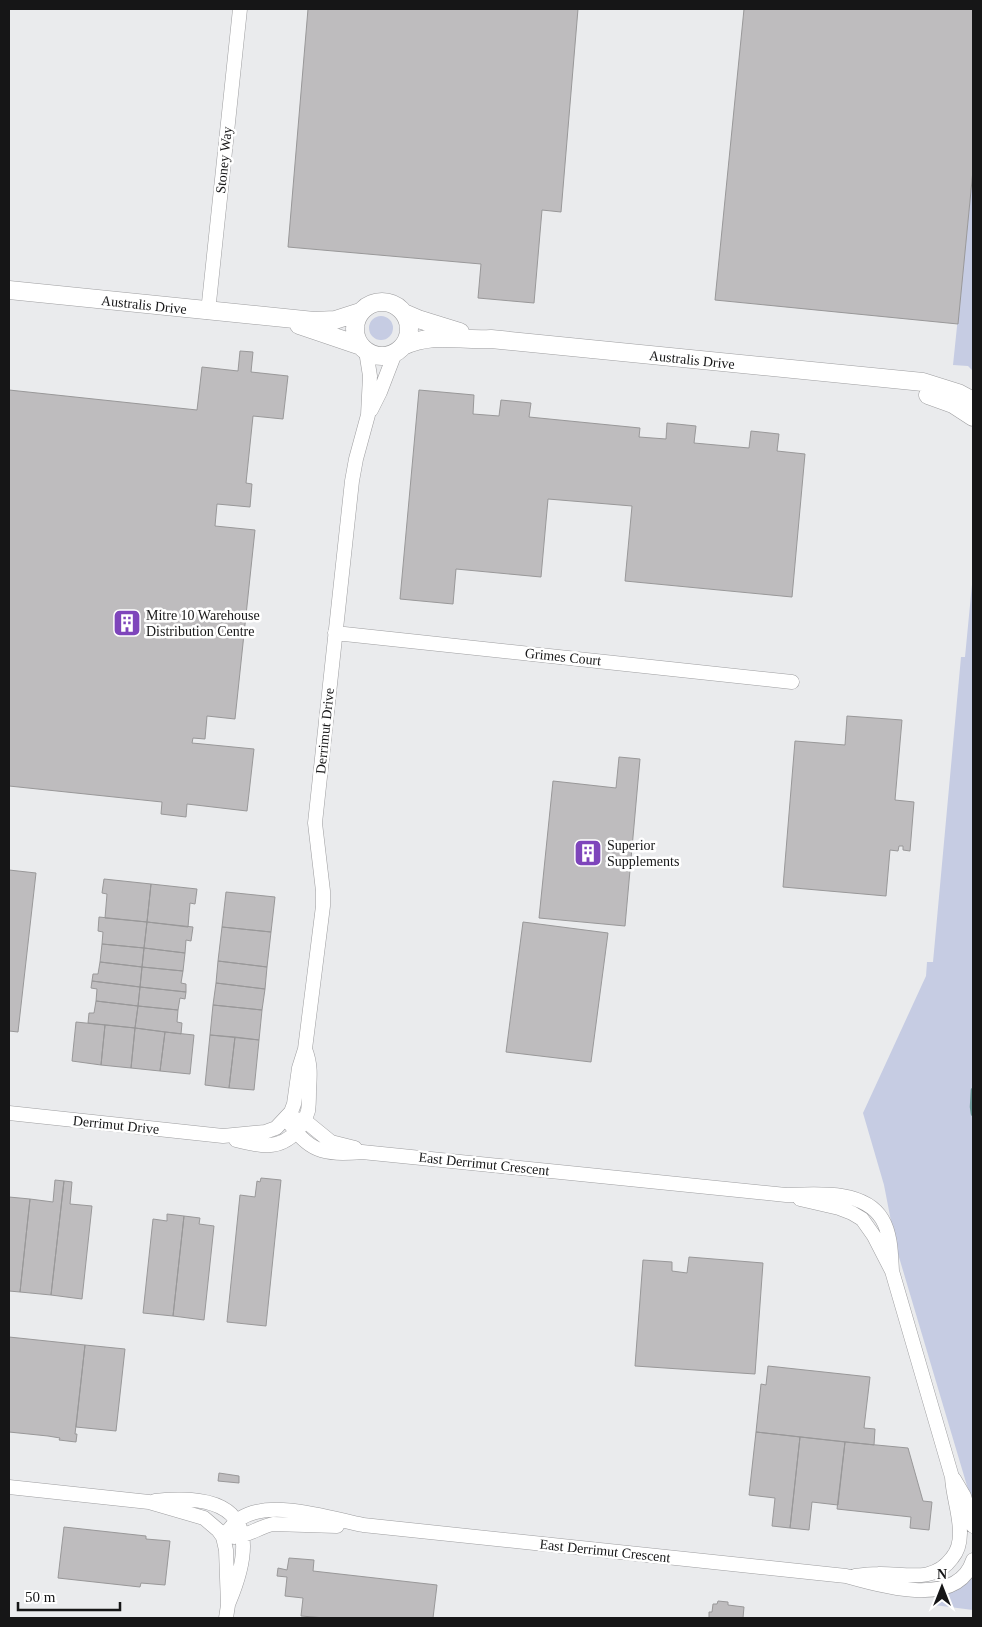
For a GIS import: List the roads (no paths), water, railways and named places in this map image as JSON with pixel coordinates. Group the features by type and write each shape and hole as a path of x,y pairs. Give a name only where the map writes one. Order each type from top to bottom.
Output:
{"street":[{"name":"Stoney Way","path":"208,312 240,9"},
{"name":"Australis Drive","path":"9,290 208,312 327,321 360,312"},
{"path":"382,302 394,305 404,313 408,322 409,332 399,350 383,356 371,354 363,348 356,337 355,327 360,312 370,304 382,302"},
{"name":"Australis Drive","path":"404,313 449,329 491,339"},
{"name":"Australis Drive","path":"280,318 363,348"},
{"name":"Australis Drive","path":"399,350 416,341 438,337 491,339 893,381 923,382 958,393 973,401"},
{"name":"Derrimut Drive","path":"363,348 370,376 368,415"},
{"name":"Derrimut Drive","path":"223,1136 265,1132 276,1128 286,1118 294,1104 299,1068 305,1049 322,906 323,891 315,823 352,482 368,415 399,350"},
{"name":"Australis Drive","path":"893,381 953,404 973,417"},
{"name":"Grimes Court","path":"335,633 792,682"},
{"name":"Derrimut Drive","path":"9,1113 223,1136 251,1144 270,1146 282,1143 295,1132 304,1120 308,1110 310,1067 305,1049"},
{"path":"286,1118 304,1120"},
{"name":"East Derrimut Crescent","path":"237,1520 254,1512 276,1510 314,1515 363,1525 846,1576 878,1574 928,1575 947,1565 954,1555 960,1538 952,1476 892,1272 890,1245 883,1220 876,1211 866,1204 856,1199 833,1195 786,1195 362,1152 323,1152 313,1147 295,1132 286,1118"},
{"name":"East Derrimut Crescent","path":"304,1120 331,1142 352,1146 362,1152"},
{"name":"East Derrimut Crescent","path":"952,1476 961,1488 973,1526"},
{"path":"9,1487 149,1502 204,1518 213,1524 223,1537 226,1550 227,1612"},
{"path":"149,1502 169,1499 206,1501 218,1504 230,1511 237,1520 243,1536 243,1547 238,1580 227,1612"},
{"path":"223,1537 237,1520"},
{"name":"East Derrimut Crescent","path":"223,1537 243,1536 273,1524 332,1527 363,1525"},
{"name":"East Derrimut Crescent","path":"846,1576 884,1587 907,1590 932,1590 944,1587 965,1576 973,1560"}],"waterway":[{"path":"973,1090 973,1114"}],"place":[{"name":"Mitre 10 Warehouse Distribution Centre","path":"127,623"},
{"name":"Superior Supplements","path":"588,853"}]}
